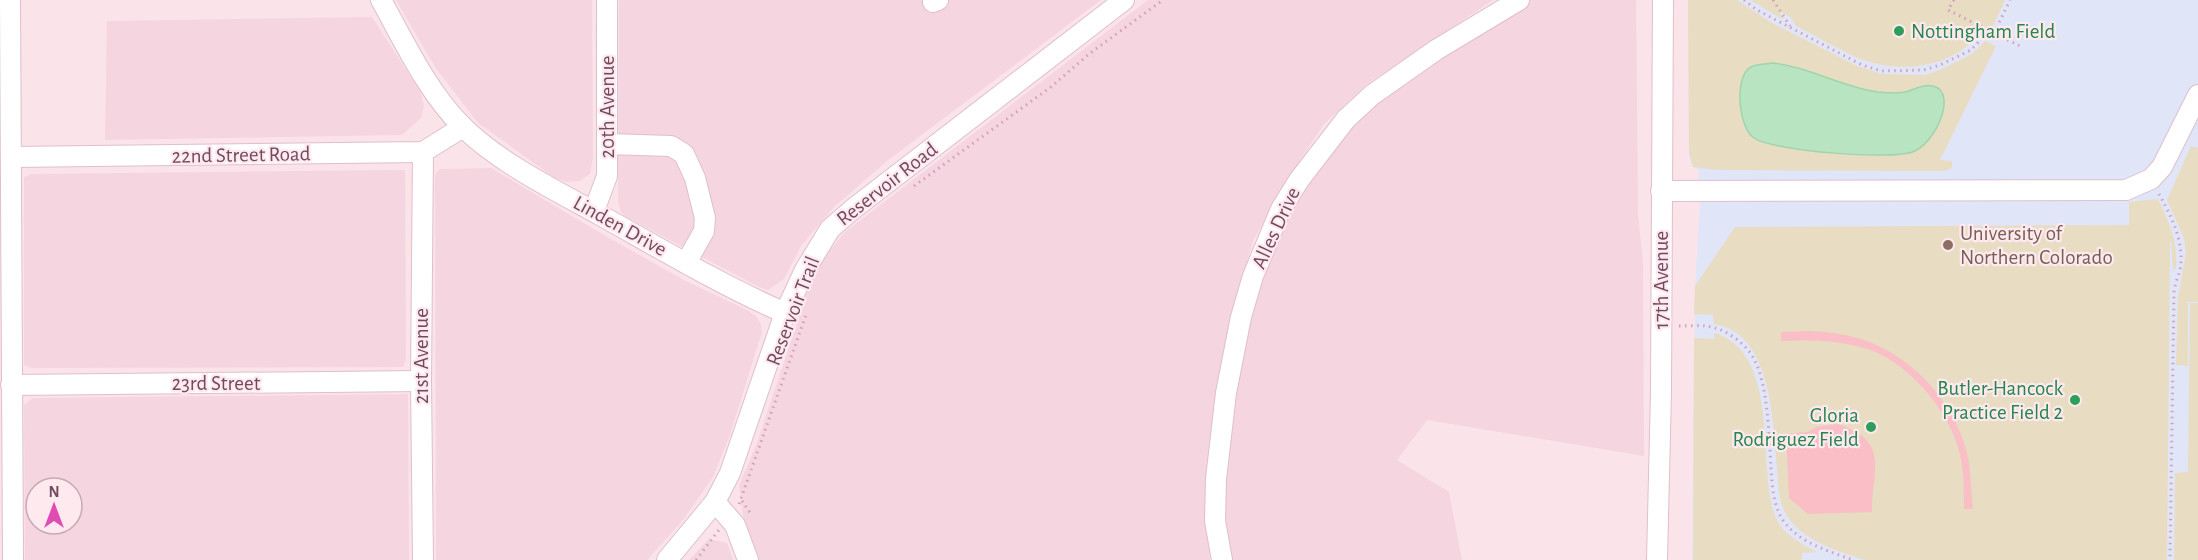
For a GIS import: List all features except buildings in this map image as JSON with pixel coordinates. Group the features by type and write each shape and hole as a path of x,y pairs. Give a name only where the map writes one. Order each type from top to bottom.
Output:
{"street":[{"path":"10,0 5,71 12,157 10,385 13,560"},
{"path":"381,0 436,95 463,127 423,152"},
{"name":"20th Avenue","path":"594,212 607,176 607,0"},
{"name":"Reservoir Road","path":"667,560 715,502 730,472 785,313 805,270 830,229 1125,0"},
{"name":"Alles Drive","path":"1222,560 1215,521 1216,479 1226,393 1241,317 1253,276 1281,209 1299,180 1346,120 1372,95 1436,50 1520,0"},
{"name":"17th Avenue","path":"1657,560 1662,326 1663,0"},
{"path":"1661,191 2126,190 2151,179 2189,133 2198,95"},
{"name":"Linden Drive","path":"463,127 502,158 538,181 752,299 785,313"},
{"path":"607,144 671,147 684,154 695,177 705,218 704,231 686,263"},
{"name":"22nd Street Road","path":"12,157 423,152"},
{"name":"21st Avenue","path":"423,152 421,381 423,560"},
{"name":"23rd Street","path":"10,385 421,381"},
{"path":"715,502 735,525 748,560"}],"path":[{"path":"909,190 1051,87 1089,54 1163,0"},
{"path":"1744,0 1757,10 1862,65 1882,71 1924,70 1940,65 1971,50 1989,31"},
{"path":"1773,0 1790,27"},
{"path":"1954,0 1948,10 2022,47"},
{"path":"1994,33 2010,0"},
{"path":"2151,179 2175,229 2181,253 2180,270 2174,292 2170,560"},
{"name":"Reservoir Trail","path":"696,560 742,501 807,310"},
{"path":"1662,326 1706,326 1718,329 1731,335 1754,358 1762,383 1769,434 1772,486 1779,513 1785,523 1804,539 1853,560"}],"shaded area":[{"path":"396,0 592,0 593,157 590,174 579,181 567,182 555,178 478,123 435,67"},
{"path":"619,0 1101,0 887,161 834,207 801,246 784,279 768,290 626,217 621,212 618,202"},
{"path":"1148,0 1493,0 1367,84 1324,124 1290,175 1253,241 1237,297 1209,450 1207,518 1210,560 758,560 743,516 739,486 757,443 812,278 830,250 845,232"},
{"path":"1529,0 1636,0 1638,216 1643,262 1644,456 1427,420 1397,460 1449,492 1462,560 1231,560 1224,526 1222,466 1245,317 1293,197 1367,107"},
{"name":"University of Northern Colorado","path":"1688,0 2198,0 2198,560 1692,560 1695,286 1700,204 1698,169 1693,167 1689,157"},
{"path":"1688,0 1737,0 1772,23 1857,66 1882,74 1925,75 1972,54 1985,41 1996,46 1940,160 1952,161 1952,168 1944,171 1718,170 1693,167 1689,152"},
{"name":"Nottingham Field","path":"1750,0 2005,0 1993,26 1976,35 1977,37 1965,48 1937,62 1905,67 1873,63 1858,58 1796,26 1790,17 1779,11 1784,20"},
{"path":"372,17 421,93 424,106 421,118 402,135 105,140 107,21"},
{"path":"1773,63 1878,92 1902,93 1924,86 1936,87 1944,98 1941,116 1933,134 1920,148 1903,154 1834,153 1765,143 1754,138 1745,125 1740,106 1741,85 1749,68"},
{"path":"2191,146 2198,148 2198,302 2188,302 2188,366 2176,365 2178,297 2186,253 2184,238 2167,200"},
{"path":"491,168 686,281 747,310 756,316 761,324 762,333 730,435 713,477 683,520 647,560 436,560 435,174 440,169"},
{"path":"405,170 406,360 403,367 31,368 24,365 24,177 32,174"},
{"path":"2158,199 2176,249 2176,268 2173,270 2170,241 2167,560 1865,560 1811,538 1787,516 1780,499 1778,486 1771,405 1758,361 1748,344 1733,331 1714,324 1713,315 1694,314 1695,286 1735,227 2129,225 2129,202"},
{"path":"2190,303 2198,303 2198,560 2174,560 2175,473 2188,472"},
{"path":"1714,333 1731,341 1744,355 1753,371 1763,411 1768,485 1775,515 1786,532 1798,542 1817,552 1802,553 1802,560 1693,560 1694,338 1714,339"},
{"path":"408,394 409,560 25,560 25,536 84,536 84,476 24,476 24,405 33,398"},
{"path":"709,539 727,543 733,560 689,560"}],"sand":[{"path":"1810,331 1850,336 1883,348 1918,372 1933,388 1946,405 1964,443 1969,463 1973,509 1964,509 1962,468 1955,438 1937,405 1924,389 1896,364 1864,348 1823,341 1781,341 1781,332"},
{"path":"1838,424 1855,431 1866,440 1872,449 1875,471 1872,512 1808,514 1789,498 1786,434 1807,432 1817,427"}],"place":[{"name":"Nottingham Field","path":"1899,31"},
{"name":"University of Northern Colorado","path":"1948,245"},
{"name":"Butler-Hancock Practice Field 2","path":"2075,400"},
{"name":"Gloria Rodriguez Field","path":"1871,427"}]}
